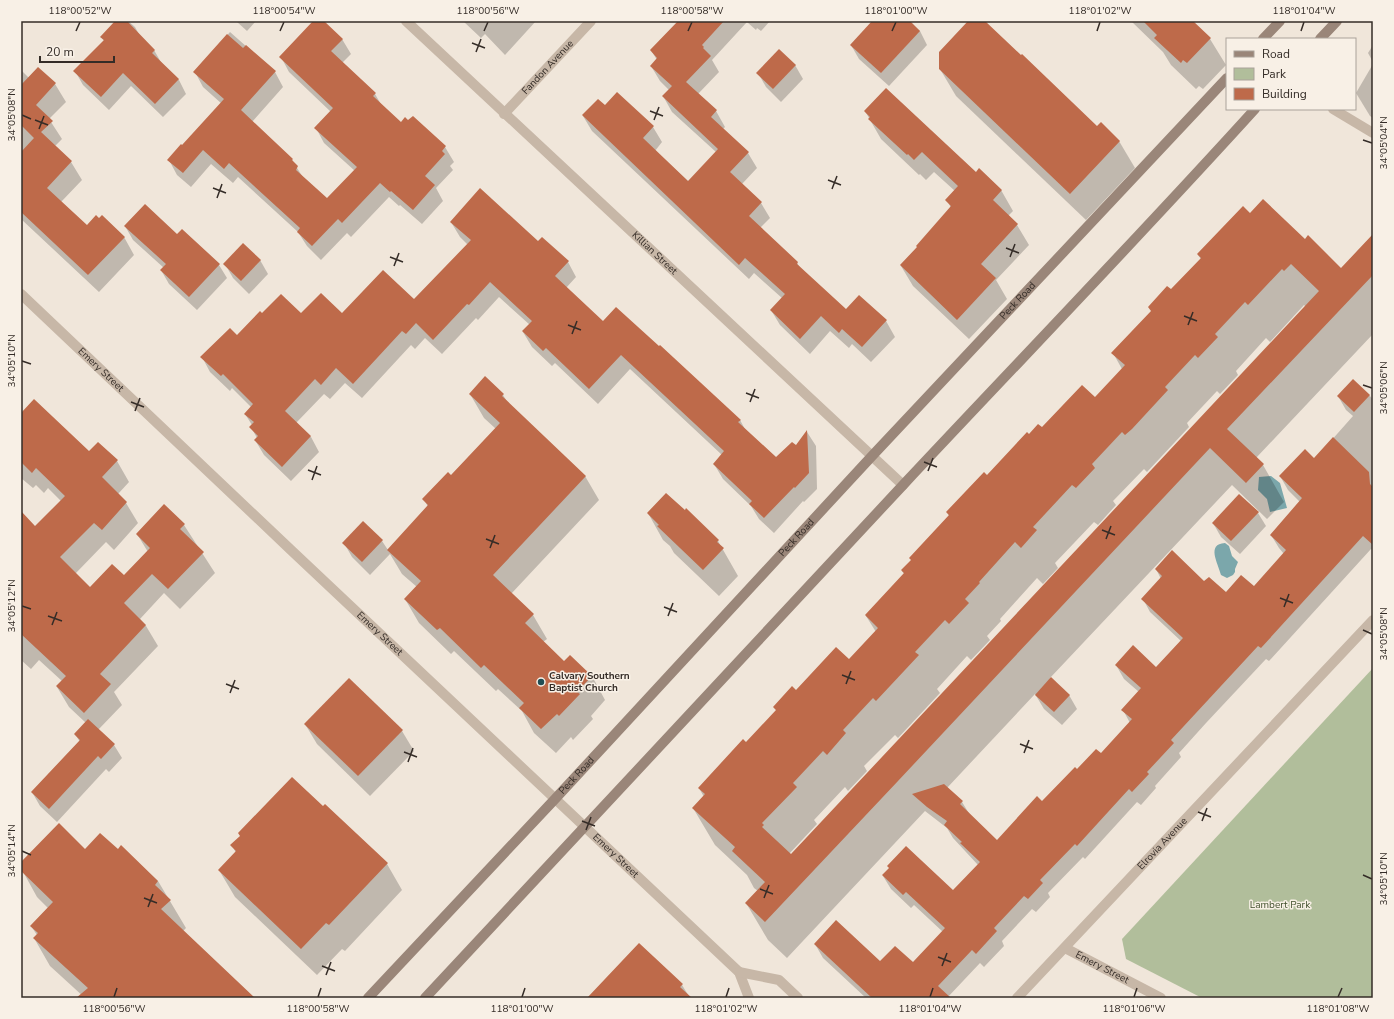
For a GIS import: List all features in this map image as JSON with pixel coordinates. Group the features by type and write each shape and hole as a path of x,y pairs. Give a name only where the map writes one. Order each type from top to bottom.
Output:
{"main road":[{"path":"1264,38 1280,21"},
{"path":"1321,38 1337,21"},
{"name":"Peck Road","path":"368,998 555,799 872,456 1226,79"},
{"path":"425,998 586,828 903,485 1194,177 1254,110"}],"street":[{"name":"Killian Street","path":"406,21 903,485"},
{"name":"Fandon Avenue","path":"504,114 590,21"},
{"path":"1335,110 1373,133"},
{"name":"Emery Street","path":"21,294 739,972 749,998"},
{"name":"Elrovia Avenue","path":"1017,998 1373,620"},
{"name":"Emery Street","path":"1065,948 1161,998"},
{"path":"739,972 779,980 798,998"}],"green space":[{"name":"Lambert Park","path":"1373,668 1373,998 1202,998 1126,959 1122,939"}],"water":[{"path":"1271,476 1280,483 1287,508 1270,512 1267,499 1258,490 1259,477"},
{"path":"1225,543 1229,546 1232,556 1238,562 1233,575 1227,578 1221,575 1215,555 1216,547 1219,544"}],"building":[{"path":"115,21 127,21 155,50 152,53 179,79 155,104 123,73 101,97 73,71 104,40 100,37"},
{"path":"313,21 324,21 343,39 331,51 376,93 373,96 401,122 405,117 408,120 413,116 446,146 442,151 445,154 425,176 435,185 413,210 380,183 342,223 338,219 312,246 297,232 300,228 229,163 224,169 203,150 183,173 167,160 224,99 193,72 227,34 243,48 246,45 276,71 241,110 293,159 292,160 298,166 296,170 327,198 357,167 314,128 333,108 279,57"},
{"path":"678,21 724,21 702,45 711,56 686,82 717,110 711,117 749,152 730,172 762,202 749,216 798,262 797,264 846,309 859,295 887,320 862,347 842,329 839,333 821,316 800,339 770,310 785,294 745,258 739,265 582,115 598,99 605,105 617,92 654,126 643,138 688,181 718,149 662,96 672,86 650,66 657,58 650,50"},
{"path":"872,21 910,21 920,31 881,73 850,45"},
{"path":"968,21 985,21 1021,55 1022,54 1097,126 1101,122 1120,141 1070,194 939,69 939,52"},
{"path":"1143,21 1193,21 1211,38 1187,63 1183,60 1181,63 1154,38 1157,35"},
{"path":"779,49 796,65 773,89 756,73"},
{"path":"38,67 56,83 36,105 53,121 41,132 72,161 47,188 87,225 96,215 99,218 102,215 125,237 88,275 21,212 21,152 34,138 21,125 21,85"},
{"path":"886,88 976,172 979,168 1002,190 993,200 1018,224 981,264 996,278 957,320 900,265 951,206 945,200 958,186 922,152 914,160 868,119 870,117 864,111"},
{"path":"480,188 538,241 542,237 569,261 555,276 603,321 616,307 659,346 660,345 741,420 738,422 776,457 792,442 796,445 807,430 809,473 764,518 749,504 752,501 713,464 724,451 621,355 589,389 546,348 543,351 522,331 532,321 490,282 433,340 416,323 406,334 402,331 353,384 336,368 321,385 315,379 285,411 311,436 282,467 254,440 258,436 249,427 254,422 244,414 253,404 223,374 221,376 200,357 230,328 237,335 260,311 262,313 281,294 301,313 321,293 342,313 383,270 414,299 471,240 450,222"},
{"path":"1263,199 1305,239 1308,235 1341,268 1373,234 1373,275 1227,429 1264,464 1246,483 1210,448 765,922 745,903 765,882 732,851 735,847 692,808 705,794 698,788 743,739 746,742 776,710 773,707 792,686 796,690 836,647 849,659 878,628 865,615 904,573 901,570 911,560 909,558 949,515 946,512 984,472 987,475 1027,432 1029,434 1038,424 1042,427 1082,385 1095,397 1125,365 1111,353 1151,311 1148,307 1167,286 1171,289 1201,258 1197,254 1243,206 1250,213","holes":["1291,264 1319,291 791,854 762,827 764,825 762,823 797,787 793,783 823,751 827,755 846,733 843,730 873,698 876,701 919,655 915,652 945,620 949,624 969,603 965,599 1015,542 1021,548 1037,530 1033,527 1072,485 1076,488 1095,468 1092,464 1122,432 1125,435 1132,429 1168,390 1165,387 1195,355 1198,358 1218,337 1215,334 1245,302 1248,305 1282,269 1284,271"]},
{"path":"145,204 177,234 182,229 220,264 189,297 160,270 166,264 124,226"},
{"path":"243,243 261,260 241,281 223,264"},
{"path":"485,376 504,394 502,396 586,476 493,575 534,614 525,623 564,661 570,655 592,676 577,692 580,694 559,716 557,714 541,729 519,708 524,703 484,665 481,668 440,628 437,630 404,599 421,581 387,550 428,505 422,499 448,472 451,475 500,423 469,394"},
{"path":"1353,379 1370,395 1354,412 1337,396"},
{"path":"34,399 89,451 98,442 118,460 102,477 127,502 102,530 94,523 60,557 90,587 112,564 124,575 150,548 136,534 164,504 185,524 180,529 204,552 168,589 152,574 124,603 146,625 100,674 111,684 84,713 56,686 66,676 21,634 21,511 35,526 65,496 36,468 32,473 21,462 21,413"},
{"path":"1333,437 1369,472 1370,484 1373,487 1373,545 1363,536 1261,648 1258,646 1171,740 1174,743 1147,772 1149,774 1132,792 1129,789 1077,846 1075,844 1040,880 1043,883 1028,899 1024,896 994,928 997,931 976,954 972,950 938,986 951,998 872,998 814,944 836,920 880,961 895,946 913,962 945,928 906,892 903,895 882,875 889,868 887,866 906,846 953,890 980,862 944,825 947,821 912,794 944,784 963,801 960,804 997,840 1037,796 1042,801 1075,767 1077,769 1096,749 1101,753 1132,719 1121,710 1141,688 1115,665 1133,645 1156,667 1183,638 1141,599 1162,576 1155,569 1172,550 1204,581 1209,577 1226,592 1241,575 1254,586 1286,550 1270,535 1302,498 1279,476 1305,449 1314,458"},
{"path":"666,493 685,510 686,508 719,540 717,542 724,548 703,570 657,526 659,525 647,513"},
{"path":"1239,494 1259,512 1231,541 1212,523"},
{"path":"363,521 383,540 362,562 342,543"},
{"path":"1051,677 1070,695 1054,712 1035,695"},
{"path":"349,678 403,730 358,776 304,724"},
{"path":"88,719 115,744 101,759 98,756 49,809 31,792 80,740 74,734"},
{"path":"292,777 323,806 325,804 388,863 329,925 326,923 301,949 218,870 236,851 230,845 240,836 238,833"},
{"path":"59,823 85,849 100,833 118,849 121,845 158,881 155,885 171,900 161,909 255,998 76,998 88,988 33,938 38,933 30,926 53,902 21,871 21,862"},
{"path":"639,943 683,984 680,987 692,998 587,998"}],"place":[{"name":"Calvary Southern Baptist Church","path":"541,682"}]}
